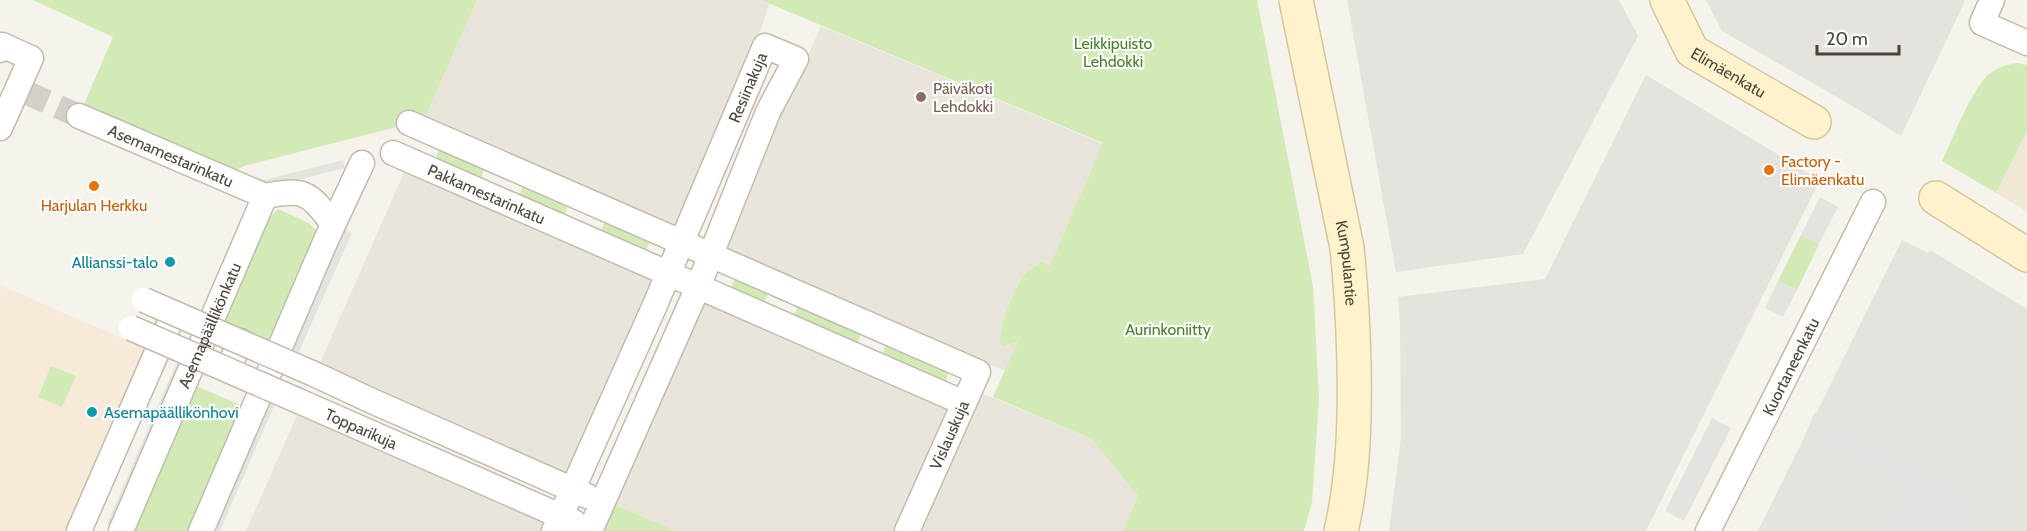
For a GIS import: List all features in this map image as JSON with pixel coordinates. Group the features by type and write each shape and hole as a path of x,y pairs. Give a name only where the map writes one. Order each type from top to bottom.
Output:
{"main road":[{"name":"Kumpulantie","path":"1296,0 1347,248 1351,285 1355,419 1347,507 1341,531"},
{"name":"Elimäenkatu","path":"1667,0 1692,51 1814,122"},
{"path":"1936,198 2027,255"}],"street":[{"path":"1992,0 1982,22 2027,43"},
{"name":"Resiinakuja","path":"558,524 655,305 765,46 795,59 768,112 698,287 591,530"},
{"path":"0,128 21,90 31,58 1,48"},
{"name":"Asemamestarinkatu","path":"79,116 265,195"},
{"name":"Pakkamestarinkatu","path":"409,123 510,167 568,188 593,203 945,358"},
{"name":"Pakkamestarinkatu","path":"393,153 964,403"},
{"path":"201,531 333,224 362,163"},
{"path":"495,198 510,167"},
{"path":"265,195 288,191 303,194 315,200 333,224"},
{"name":"Asemapäällikönkatu","path":"121,531 265,195"},
{"name":"Kuortaneenkatu","path":"1708,531 1873,202"},
{"path":"579,235 593,203"},
{"path":"771,319 785,287"},
{"name":"Topparikuja","path":"144,300 603,503"},
{"path":"79,531 174,313"},
{"name":"Topparikuja","path":"131,328 300,401 558,524 591,530"},
{"path":"228,370 240,341"},
{"name":"Vislauskuja","path":"907,531 978,372 945,358"},
{"path":"300,401 313,373"},
{"path":"619,385 649,399"}],"shaded area":[{"path":"477,0 761,0 769,4 752,57 675,230 424,120"},
{"path":"1347,0 1619,0 1638,36 1523,254 1396,272"},
{"path":"1706,0 1965,1 1901,136 1722,31"},
{"path":"821,26 1103,144 1005,371 720,251"},
{"path":"1646,75 1820,180 1646,531 1389,531 1401,438 1398,297 1545,279"},
{"path":"2027,131 2027,212 1996,193"},
{"path":"343,160 345,168 262,189 260,181"},
{"path":"407,166 658,275 570,475 319,365"},
{"path":"1820,197 1838,207 1819,244 1801,235"},
{"path":"341,228 352,233 297,356 287,351"},
{"path":"1902,240 1928,253 1930,250 2027,309 2027,531 1758,531"},
{"path":"1778,281 1797,290 1783,317 1765,308"},
{"name":"Asemapäällikönhovi","path":"0,285 151,351 73,531 0,531"},
{"path":"701,298 949,403 895,531 676,531 613,504"},
{"path":"178,360 187,364 116,528 107,524"},
{"path":"981,393 1092,439 1138,496 1123,531 922,531"},
{"path":"267,402 274,406 220,531 210,531"},
{"path":"1815,412 1968,488 1979,531 1873,531 1894,488 1802,442"},
{"path":"298,413 548,523 545,531 246,531"},
{"path":"1712,418 1731,428 1684,521 1665,511"}],"green space":[{"path":"33,0 477,0 424,120 244,166 235,171 84,104 113,37"},
{"name":"Aurinkoniitty","path":"761,0 1257,0 1313,286 1319,399 1312,502 1304,531 1123,531 1138,496 1092,439 993,397 1018,341 1004,346 1000,342 1011,299 1027,273 1042,262 1050,266 1103,143"},
{"path":"2018,63 2027,65 2027,131 1996,193 1942,161 1967,106 1985,78 2000,68"},
{"path":"441,146 486,166 479,181 434,161"},
{"path":"524,183 569,203 563,218 518,198"},
{"path":"278,209 309,223 319,234 271,342 222,321 266,221"},
{"path":"606,220 651,239 644,254 599,235"},
{"path":"1801,235 1819,244 1797,290 1778,281"},
{"path":"737,274 770,289 763,305 730,290"},
{"path":"800,302 863,330 856,346 793,318"},
{"path":"887,341 950,369 944,385 881,357"},
{"path":"51,366 76,376 62,407 38,397"},
{"path":"194,385 245,407 191,531 131,531"},
{"path":"613,504 676,531 600,531"}],"tunnel":[{"path":"25,92 79,116"}],"place":[{"name":"Päiväkoti Lehdokki","path":"921,97"},
{"name":"Factory - Elimäenkatu","path":"1769,170"},
{"name":"Harjulan Herkku","path":"94,186"},
{"name":"Allianssi-talo","path":"170,262"},
{"name":"Asemapäällikönhovi","path":"92,412"}],"park label":[{"name":"Leikkipuisto Lehdokki","path":"1113,52"}]}
